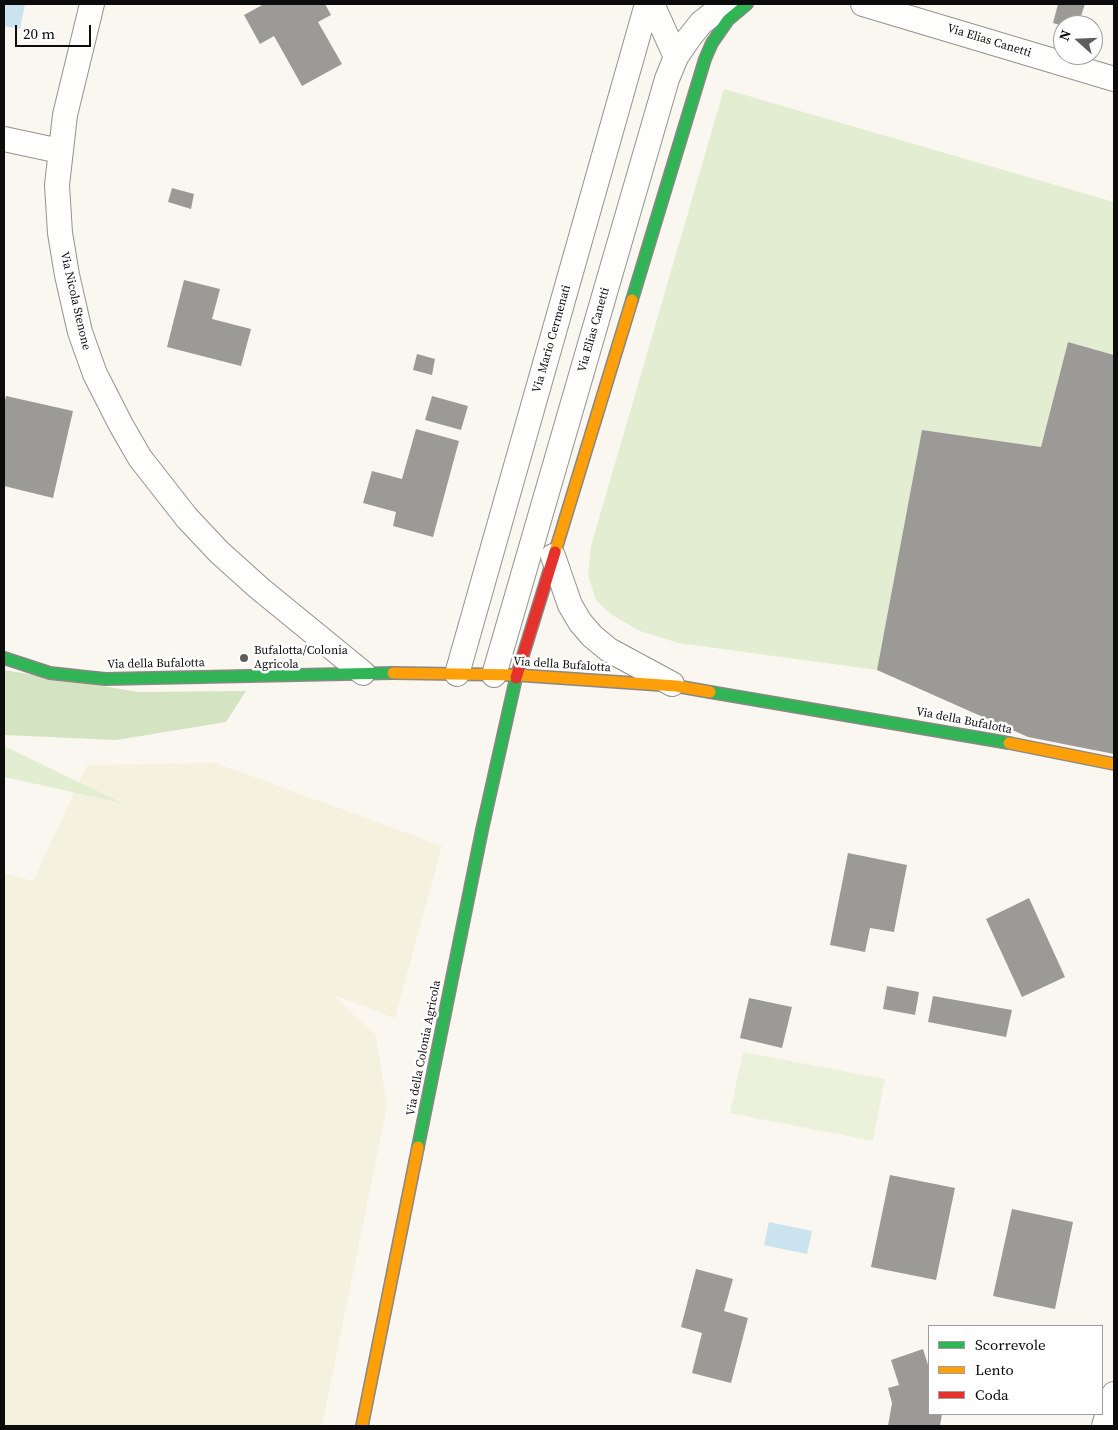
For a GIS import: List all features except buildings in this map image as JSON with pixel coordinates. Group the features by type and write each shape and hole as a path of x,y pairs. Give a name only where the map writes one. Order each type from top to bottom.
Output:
{"street":[{"name":"Via Nicola Stenone","path":"92,4 65,115 57,185 59,218 71,294 89,358 121,426 163,489 220,552 363,673"},
{"name":"Via Mario Cermenati","path":"457,674 647,4"},
{"path":"652,4 676,57"},
{"name":"Via Elias Canetti","path":"494,675 667,79 676,57 701,23 725,4"},
{"path":"517,675 705,60 712,42 728,20 747,4"},
{"name":"Via Elias Canetti","path":"863,4 890,7 1114,79"},
{"path":"4,139 60,151"},
{"path":"615,257 642,264"},
{"path":"553,556 570,605 580,622 592,636 610,650 676,686"},
{"name":"Via della Bufalotta","path":"4,658 50,673 97,679 363,673 457,674 517,675 676,686 930,728 1114,764"},
{"name":"Via della Colonia Agricola","path":"362,1426 482,830 517,675"},
{"path":"1104,1426 1114,1394"}],"shaded area":[{"path":"216,763 442,846 395,1018 333,995 376,1035 387,1106 322,1426 4,1426 4,873 33,881 87,765"}],"green space":[{"path":"724,89 1114,202 1114,355 1068,342 1041,447 922,430 877,670 678,643 640,631 612,615 596,600 588,575 591,546"},
{"path":"4,670 139,692 246,691 226,722 116,740 4,735"},
{"path":"4,746 122,803 4,777"},
{"path":"743,1052 885,1079 873,1141 730,1113"}],"water":[{"path":"4,4 25,4 20,29 4,26"},
{"path":"769,1222 812,1231 807,1254 764,1245"}],"traffic: fast":[{"path":"632,300 705,59 712,43 728,20 747,4"},
{"path":"4,658 50,673 105,679 393,673"},
{"path":"418,1147 482,830 516,678"},
{"path":"710,692 1009,743"}],"traffic: slow":[{"path":"555,552 632,300"},
{"path":"393,673 517,675 676,686 710,692"},
{"path":"1009,743 1114,764"},
{"path":"362,1426 418,1147"}],"traffic: jam":[{"path":"516,678 555,552"}],"place":[{"name":"Bufalotta/Colonia Agricola","path":"244,658"}]}
